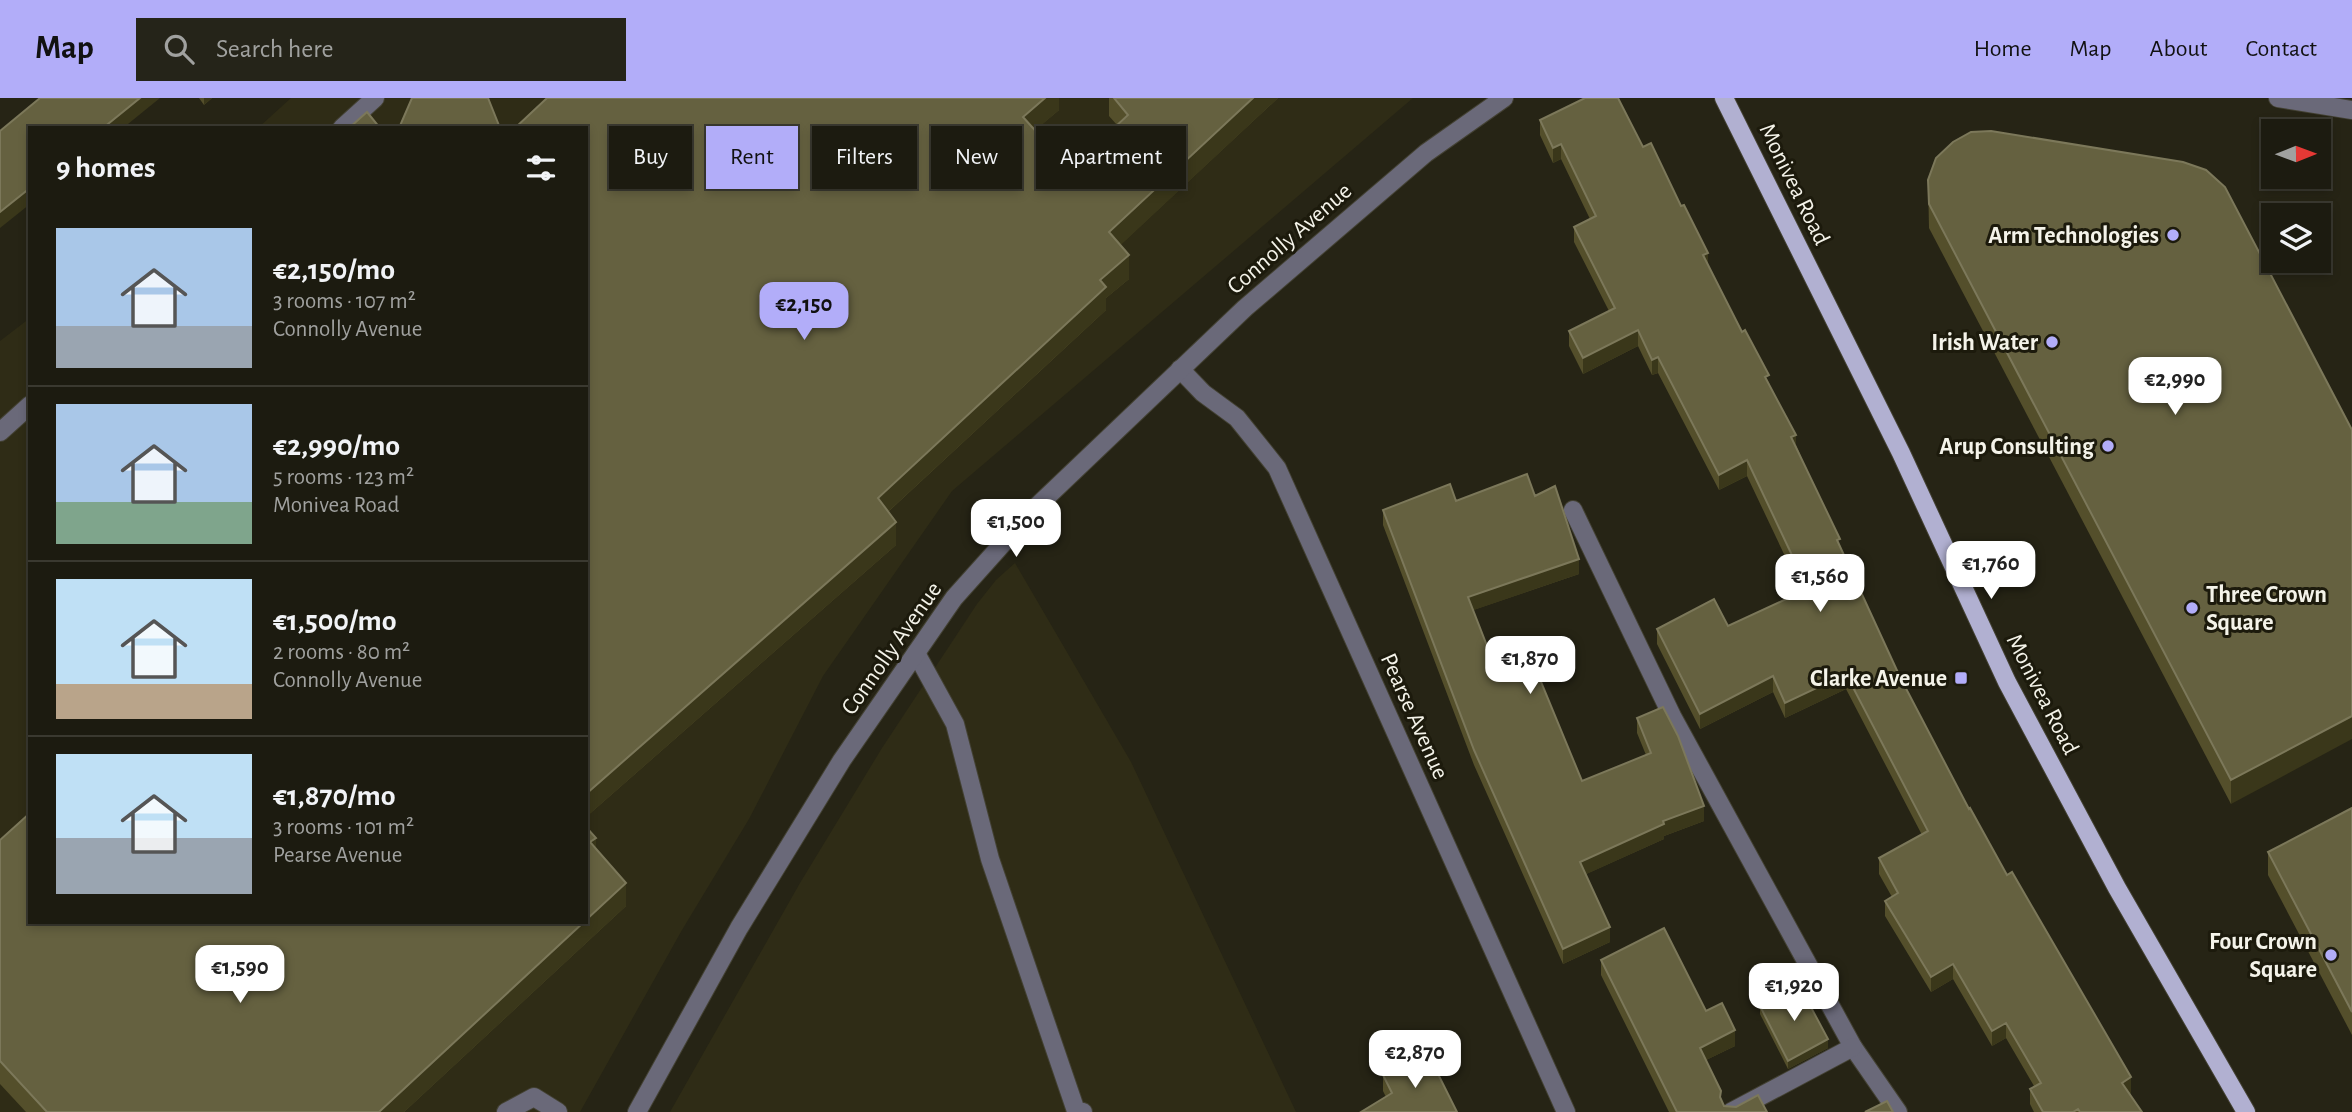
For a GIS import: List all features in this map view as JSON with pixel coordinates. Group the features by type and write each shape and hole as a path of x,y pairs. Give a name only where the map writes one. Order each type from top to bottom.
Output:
{"main road":[{"name":"Monivea Road","path":"1724,98 1901,453 2007,682 2117,888 2246,1112"}],"street":[{"path":"344,126 375,98"},
{"name":"Connolly Avenue","path":"637,1112 738,928 842,760 954,598 1032,511 1245,308 1426,153 1504,98"},
{"path":"2278,98 2352,110"},
{"name":"Pearse Avenue","path":"1180,369 1203,393 1237,418 1277,468 1566,1112"},
{"path":"0,432 28,407"},
{"path":"1573,510 1666,706 1853,1047 1898,1112"},
{"path":"916,653 955,724 989,859 1076,1111 1083,1112"},
{"path":"1731,1112 1853,1047"},
{"path":"506,1112 534,1097 558,1112"}],"shaded area":[{"path":"291,98 1413,98 952,491 823,676 749,819 682,930 580,1112 0,1112 0,341 28,320 28,924 588,924 588,126 260,126"},
{"path":"1015,563 1131,762 1296,1112 670,1112 800,883 882,748 977,604 996,580"}],"building":[{"path":"40,98 140,98 105,126 28,126 28,190 0,212 0,131"},
{"path":"412,98 488,98 499,126 400,126"},
{"path":"547,98 1045,98 1023,117 1036,131 1036,189 1155,189 1109,232 1129,255 1100,280 1106,287 878,498 896,522 588,792 588,126 517,126"},
{"path":"1114,98 1253,98 1186,160 1186,126 1116,126 1128,115"},
{"path":"1585,98 1618,98 1643,147 1651,143 1681,206 1684,205 1708,253 1703,255 1742,332 1745,330 1769,375 1765,377 1796,435 1791,437 1840,539 1837,540 1900,677 2007,875 2012,872 2131,1077 2122,1083 2142,1112 2080,1112 2078,1109 2073,1112 2043,1112 2030,1089 2041,1083 2006,1023 1992,1031 1953,964 1931,977 1885,901 1898,893 1879,858 1928,831 1846,674 1785,703 1773,676 1700,714 1657,629 1714,599 1728,626 1808,589 1747,460 1719,475 1658,357 1652,360 1638,330 1583,358 1569,331 1615,308 1574,227 1596,216 1561,144 1553,148 1540,120"},
{"path":"367,112 378,126 351,126"},
{"path":"1991,131 2183,162 2206,170 2225,187 2261,256 2261,273 2270,273 2352,430 2352,716 2231,780 1929,204 1928,180 1936,158 1953,142 1971,132"},
{"path":"1527,474 1535,496 1555,486 1579,559 1468,597 1491,656 1525,643 1582,781 1651,753 1637,718 1663,707 1678,736 1704,806 1663,821 1664,824 1580,862 1610,927 1563,949 1474,750 1383,510 1450,484 1456,501"},
{"name":"Four Crown Square","path":"2352,808 2352,1012 2268,852"},
{"path":"28,815 28,924 582,924 379,1112 47,1112 0,1061 0,840"},
{"path":"588,829 596,838 590,842 626,883 588,918"},
{"path":"1664,928 1706,1011 1722,1003 1735,1030 1700,1048 1721,1091 1720,1097 1724,1106 1736,1107 1758,1095 1767,1112 1677,1112 1601,960"},
{"path":"1799,985 1828,1039 1788,1061 1760,1006"},
{"path":"1427,1052 1457,1112 1361,1112 1392,1093 1383,1075"},
{"path":"1887,1101 1893,1112 1865,1112"}],"place":[{"name":"Arm Technologies","path":"2173,235"},
{"name":"Irish Water","path":"2052,342"},
{"name":"Arup Consulting","path":"2108,446"},
{"name":"Three Crown Square","path":"2192,608"},
{"name":"Clarke Avenue","path":"1961,678"},
{"name":"Four Crown Square","path":"2331,955"}]}
